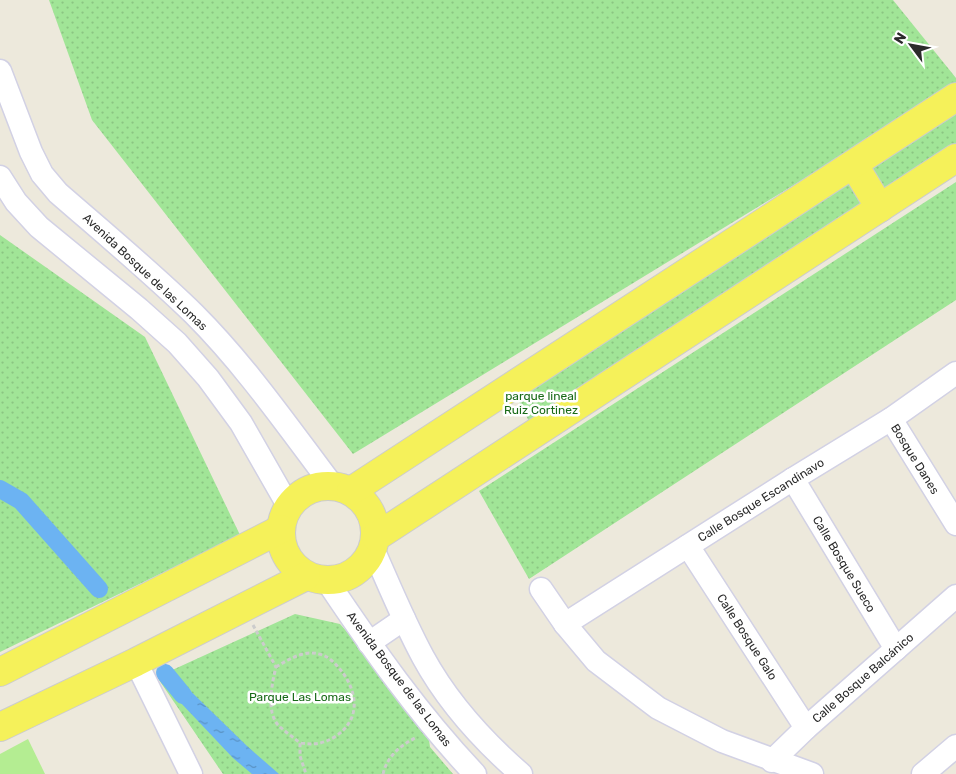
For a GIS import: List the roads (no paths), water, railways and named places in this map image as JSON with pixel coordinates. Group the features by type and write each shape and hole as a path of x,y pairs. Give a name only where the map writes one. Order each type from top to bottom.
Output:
{"main road":[{"path":"342,488 854,164 956,97"},
{"path":"0,727 243,608 316,579 342,579 355,572 366,562 375,543 956,158"},
{"path":"854,164 880,208"},
{"path":"316,579 291,563 284,551 281,537 285,518 300,495 315,487 342,488 364,501 371,512 375,543"},
{"path":"0,672 285,518"}],"street":[{"name":"Avenida Bosque de las Lomas","path":"0,71 31,152 42,174 58,193 166,288 222,344 342,488"},
{"path":"0,177 16,202 38,226 140,309 177,343 208,378 241,423 285,518"},
{"name":"Calle Bosque Escandinavo","path":"565,624 890,419 956,373"},
{"name":"Bosque Danes","path":"890,419 956,524"},
{"name":"Calle Bosque Sueco","path":"793,479 896,648"},
{"path":"375,543 404,619 439,684 497,753 521,774"},
{"name":"Calle Bosque Galo","path":"688,546 806,728"},
{"name":"Avenida Bosque de las Lomas","path":"316,579 369,643 450,748 475,774"},
{"path":"541,589 565,624 596,661 658,708 722,741 772,761 812,774"},
{"name":"Calle Bosque Balcánico","path":"772,761 806,728 956,596"},
{"path":"369,643 404,619"},
{"path":"136,662 191,774"},
{"path":"923,774 956,746"}],"water":[{"path":"174,675 247,746 279,774 252,774 233,758 162,683"}],"waterway":[{"path":"0,489 21,501 99,589"},
{"path":"165,673 183,695"}],"park label":[{"name":"parque lineal Ruiz Cortinez","path":"541,403"},
{"name":"Parque Las Lomas","path":"300,697"}]}
